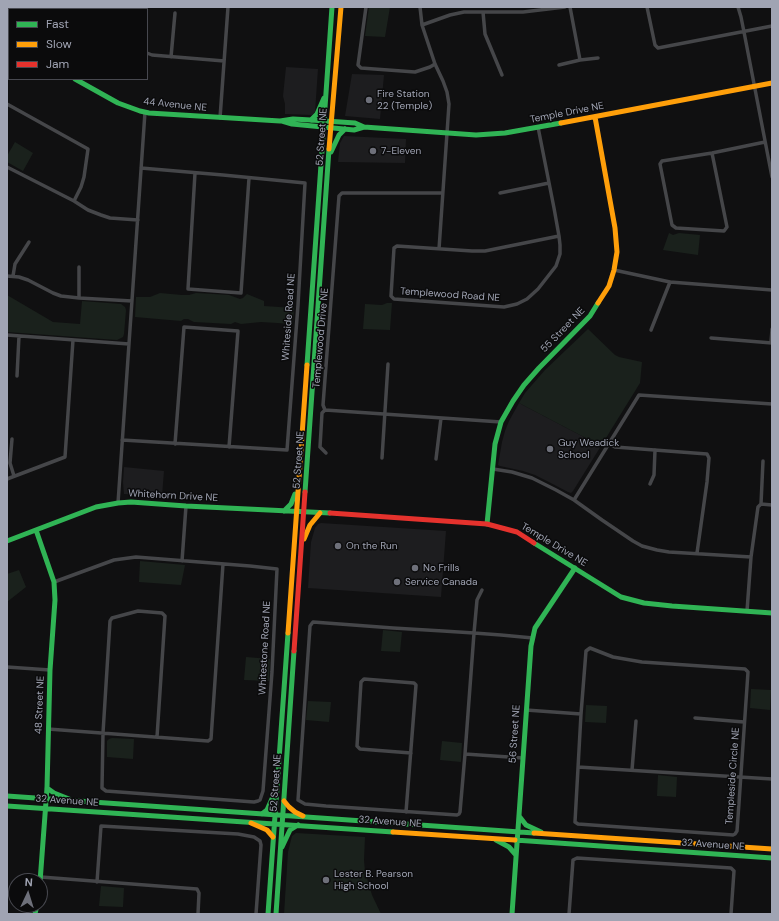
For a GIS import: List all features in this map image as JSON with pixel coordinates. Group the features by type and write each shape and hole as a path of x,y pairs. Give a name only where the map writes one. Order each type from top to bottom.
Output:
{"main road":[{"name":"52 Street NE","path":"268,914 332,7"},
{"name":"52 Street NE","path":"276,914 329,155 341,7"},
{"name":"44 Avenue NE","path":"77,80 118,103 145,112 280,121 292,124 324,127"},
{"name":"Temple Drive NE","path":"332,121 354,123 364,126 492,135 772,83"},
{"path":"311,120 317,114 326,93"},
{"name":"55 Street NE","path":"487,524 495,444 501,422 526,382 590,316 609,286 614,270 617,252 615,228 595,116"},
{"name":"44 Avenue NE","path":"280,121 293,119 332,121"},
{"name":"Temple Drive NE","path":"324,127 354,130 364,126"},
{"path":"329,155 339,135 345,129"},
{"path":"284,511 291,504 297,490"},
{"name":"Whitehorn Drive NE","path":"7,541 96,507 118,503 131,502 296,512"},
{"name":"Temple Drive NE","path":"296,512 487,524 517,532 604,587 621,596 644,603 772,613"},
{"path":"302,543 310,525 320,513"},
{"name":"48 Street NE","path":"36,530 54,582 55,600 50,670 46,808 41,873"},
{"name":"56 Street NE","path":"512,914 531,646 535,628 576,568"},
{"path":"262,814 267,810 277,785"},
{"path":"47,788 63,797 76,801"},
{"name":"32 Avenue NE","path":"7,796 772,849"},
{"path":"284,801 294,812 308,818"},
{"name":"32 Avenue NE","path":"7,806 249,821 771,859"},
{"path":"519,816 526,825 543,834"},
{"path":"249,821 267,830 273,837"},
{"path":"280,849 288,833 298,825"},
{"path":"492,839 509,847 516,854"}],"street":[{"path":"220,118 228,7"},
{"path":"366,7 358,65 361,68 415,72 430,68 435,64"},
{"path":"420,7 422,25 435,64 443,81 449,104 439,249"},
{"path":"422,25 464,12 523,12 565,7"},
{"path":"570,7 580,60"},
{"path":"647,7 655,45 658,48 772,26"},
{"path":"738,7 772,177"},
{"path":"483,12 485,34 502,75"},
{"path":"171,56 175,13"},
{"path":"148,53 224,61"},
{"path":"558,65 598,58"},
{"path":"7,104 88,149 82,187 74,201"},
{"path":"118,503 145,112"},
{"name":"Templewood Road NE","path":"538,127 559,236 560,245 560,254 556,266 538,289 517,304 504,307 394,300 391,296 394,248 398,246 485,251 559,236"},
{"path":"712,153 727,227 724,231 676,228 672,225 660,164 662,161 712,153 765,142"},
{"path":"7,167 74,201 88,210 110,218 138,220"},
{"name":"Whiteside Road NE","path":"122,440 287,450 288,441 305,183 141,168"},
{"path":"195,172 188,289 241,293 249,178"},
{"path":"500,193 549,183"},
{"name":"Templewood Drive NE","path":"325,410 323,405 339,196 342,192 442,192"},
{"path":"13,276 15,264 29,242"},
{"path":"79,268 79,298"},
{"path":"614,270 670,282 772,290"},
{"path":"7,276 28,280 61,296 132,301"},
{"path":"651,330 670,282"},
{"path":"175,444 184,327 238,331 229,447"},
{"path":"711,338 772,343 772,329"},
{"path":"7,336 129,344"},
{"path":"17,376 19,336"},
{"path":"7,479 65,457 73,340"},
{"path":"382,458 388,364"},
{"path":"574,500 639,395 772,404"},
{"path":"326,453 320,447 322,413 325,410 501,422"},
{"path":"436,459 441,418"},
{"path":"12,439 10,464 14,476"},
{"path":"609,444 615,447 707,454 709,458 707,482 697,553"},
{"path":"650,484 654,475 656,450"},
{"path":"748,611 751,557 758,507 761,504 762,461"},
{"path":"493,469 512,472 532,478 574,500 632,541 642,546 657,550 751,557"},
{"path":"761,504 772,504"},
{"path":"182,561 186,506"},
{"name":"Whitestone Road NE","path":"54,582 114,560 136,557 278,569 263,792 260,800 254,802 106,791 102,788 103,733"},
{"path":"48,729 156,737 210,739 223,564"},
{"path":"482,590 477,600 474,633 465,754 459,814 326,806 305,804 298,800 310,626 313,622 474,633 533,638"},
{"path":"103,733 110,621 112,618 138,611 162,613 165,616 156,737"},
{"name":"Templeside Circle NE","path":"590,648 612,657 642,662 745,669 748,672 744,722 737,832 733,835 578,824 575,822 586,651 590,648"},
{"path":"7,667 50,670"},
{"path":"406,812 411,753 416,685 414,683 364,679 362,682 357,746 360,749 411,753"},
{"path":"526,710 581,714"},
{"path":"696,718 744,722"},
{"path":"632,770 636,721"},
{"path":"465,754 523,758"},
{"path":"578,767 772,779"},
{"path":"97,882 101,826 238,834 254,837 260,841 261,845 256,914"},
{"path":"569,914 573,860 577,858 731,868 734,871 731,914"},
{"path":"48,880 197,889 199,893 198,914"}],"shaded area":[{"path":"369,7 390,7 385,37 365,36"},
{"path":"286,67 318,69 315,112 312,115 285,114 283,96"},
{"path":"352,74 384,75 380,119 345,116"},
{"path":"344,136 406,139 405,163 338,162 340,143"},
{"path":"15,142 33,153 23,171 7,162 7,156"},
{"path":"669,233 673,235 679,233 700,235 698,255 663,250"},
{"path":"160,293 182,295 196,293 229,295 240,299 247,294 264,301 264,306 294,308 293,324 261,322 241,324 235,322 231,324 194,322 188,319 181,321 135,317 136,297 150,297"},
{"path":"7,295 53,322 80,324 82,301 121,304 126,310 123,337 117,340 7,332"},
{"path":"392,303 390,330 363,329 365,304 382,305"},
{"path":"588,329 615,355 642,362 640,383 601,446 519,403 525,393 545,370"},
{"name":"Guy Weadick School","path":"519,403 601,446 571,493 535,475 498,465 505,431"},
{"path":"124,467 164,471 162,496 124,494"},
{"path":"321,523 446,531 441,597 308,588 311,542 315,528"},
{"path":"140,561 185,565 181,585 139,582"},
{"path":"19,570 26,587 7,602 7,574"},
{"path":"383,630 402,632 400,652 381,651"},
{"path":"246,657 270,659 269,681 244,680"},
{"path":"751,689 771,690 770,710 750,708"},
{"path":"308,701 331,702 329,722 306,720"},
{"path":"586,705 607,706 606,723 585,722"},
{"path":"112,738 134,739 133,759 107,757 107,741"},
{"path":"442,741 462,743 461,762 440,760"},
{"path":"658,775 677,777 676,797 657,796"},
{"name":"Lester B. Pearson High School","path":"296,833 365,837 365,872 372,895 381,914 284,914 288,852 292,836"},
{"path":"101,886 124,888 123,907 99,906"}],"traffic: fast":[{"path":"307,365 332,7"},
{"path":"77,80 118,103 149,113 280,121 293,119 311,120 355,123 364,127 476,135 505,133 561,123"},
{"path":"311,120 317,114 324,98"},
{"path":"282,121 292,124 354,130 364,127"},
{"path":"331,152 339,135 345,129"},
{"path":"305,492 329,149"},
{"path":"487,524 495,444 501,422 524,385 590,316 598,303"},
{"path":"284,511 291,504 295,494"},
{"path":"7,541 96,507 118,503 131,502 330,513"},
{"path":"36,530 54,582 55,600 50,670 47,788 41,873"},
{"path":"534,543 621,597 644,603 672,606 772,613"},
{"path":"512,914 531,646 535,628 575,568"},
{"path":"268,914 288,633"},
{"path":"276,914 294,651"},
{"path":"47,788 54,793 69,799"},
{"path":"262,814 267,810 275,792"},
{"path":"7,796 534,833"},
{"path":"7,806 393,832"},
{"path":"519,816 526,825 541,832"},
{"path":"282,847 290,830 298,825"},
{"path":"496,840 509,847 516,855"},
{"path":"515,840 772,858"}],"traffic: slow":[{"path":"329,149 341,7"},
{"path":"561,123 772,83"},
{"path":"595,117 615,228 617,252 614,270 609,286 598,303"},
{"path":"288,633 307,365"},
{"path":"304,539 310,525 320,513"},
{"path":"284,801 295,812 303,816"},
{"path":"251,823 267,830 273,837"},
{"path":"393,832 515,840"},
{"path":"534,833 772,849"}],"traffic: jam":[{"path":"294,651 305,492"},
{"path":"330,513 487,524 517,532 534,543"}],"place":[{"name":"Fire Station 22 (Temple)","path":"369,100"},
{"name":"7-Eleven","path":"373,151"},
{"name":"Guy Weadick School","path":"550,449"},
{"name":"On the Run","path":"338,546"},
{"name":"No Frills","path":"415,568"},
{"name":"Service Canada","path":"397,582"},
{"name":"Lester B. Pearson High School","path":"326,880"}]}
